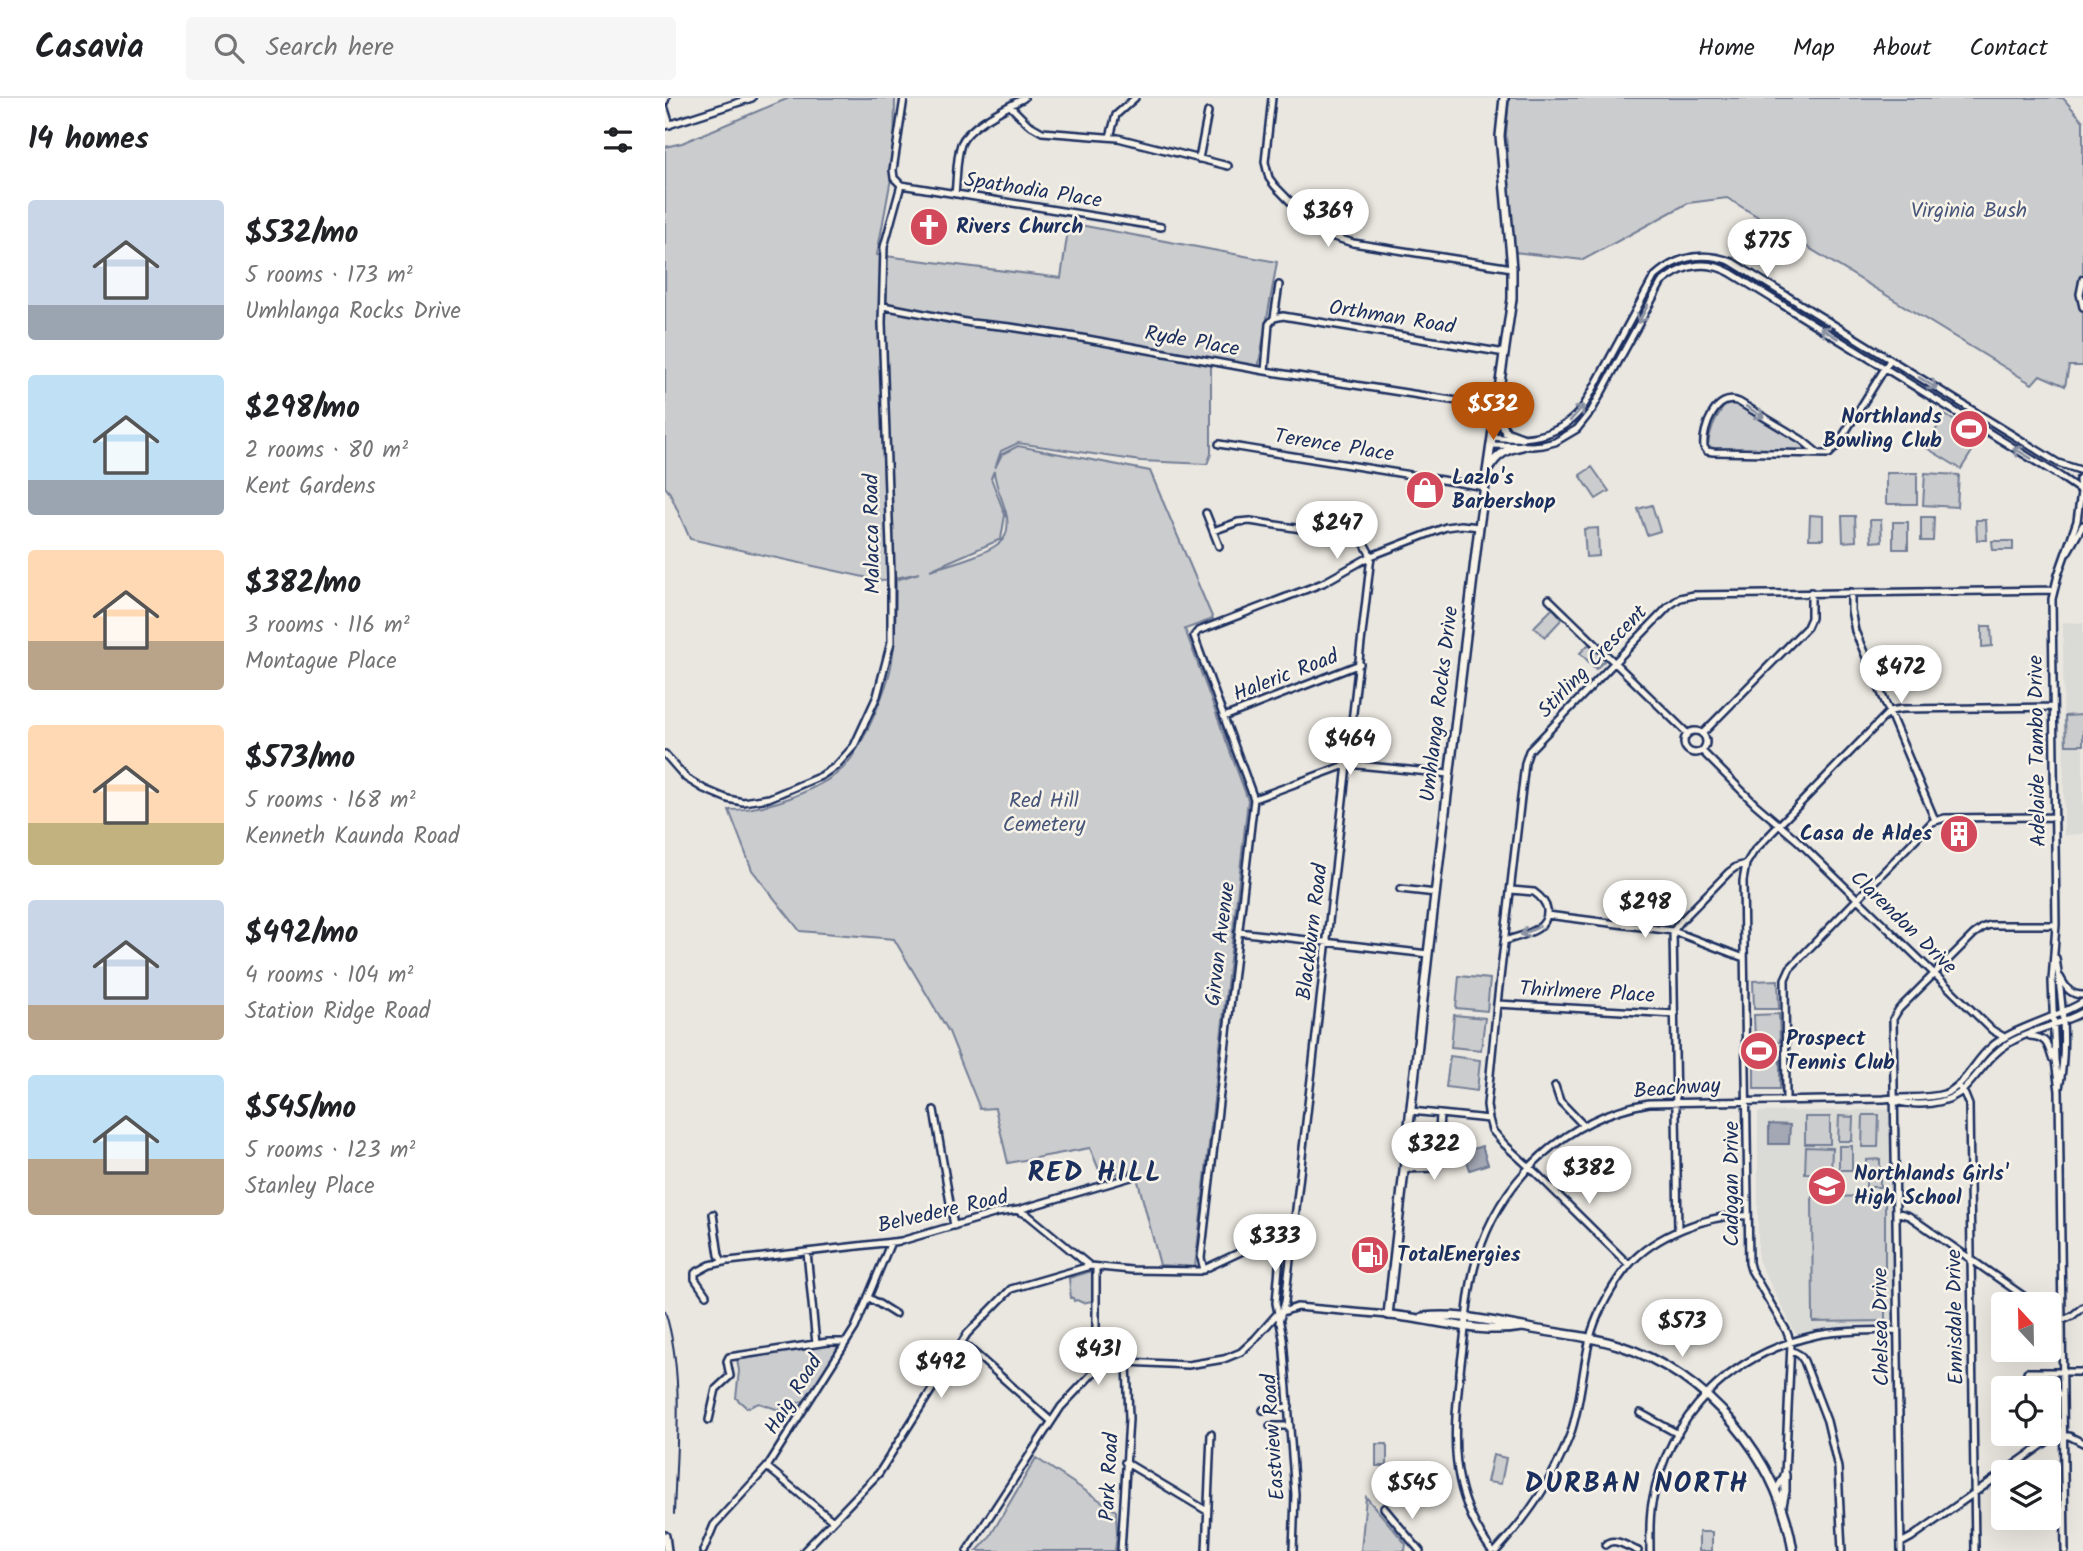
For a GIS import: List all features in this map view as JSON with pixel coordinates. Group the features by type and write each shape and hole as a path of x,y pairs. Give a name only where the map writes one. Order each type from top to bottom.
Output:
{"main road":[{"name":"Umhlanga Rocks Drive","path":"1388,1315 1479,527 1512,299 1500,136 1504,98"},
{"path":"1496,410 1498,421 1506,432 1525,442"},
{"path":"1487,470 1498,456 1525,442"},
{"path":"1389,1297 1396,1310 1415,1317 1467,1316 1591,1337 1653,1359 1674,1371 1706,1395 1748,1441 1776,1490 1793,1551"},
{"path":"1388,1315 1415,1317 1466,1327 1522,1327"},
{"path":"1782,1505 1786,1491 1785,1475"},
{"path":"665,1535 667,1551"}],"street":[{"path":"665,109 667,126 752,98"},
{"name":"Malacca Road","path":"665,754 680,772 695,784 728,799 751,802 769,798 821,776 841,760 854,746 877,696 891,642 884,247 901,185 894,178 893,170 904,98"},
{"path":"955,194 964,139 975,127 1024,98"},
{"path":"1110,137 1116,115 1135,98"},
{"path":"1272,98 1265,162 1269,178 1314,226 1331,236 1353,243 1511,268"},
{"path":"1010,106 1032,128 1042,132 1110,137 1228,166"},
{"path":"1199,159 1208,112"},
{"name":"Spathodia Place","path":"901,185 1161,227"},
{"path":"1331,236 1337,197"},
{"path":"1525,442 1563,427 1579,414 1654,277 1680,259 1707,256 1732,262 2058,463 2083,472"},
{"path":"1491,441 1555,442 1577,429 1585,420 1661,283 1688,266 1700,264 1722,267 2081,492"},
{"path":"1753,286 1759,278"},
{"path":"2083,279 2080,294 2083,307"},
{"path":"1265,371 1269,324 1274,318 1279,285"},
{"path":"1647,288 1655,292"},
{"name":"Ryde Place","path":"883,306 1496,410"},
{"name":"Orthman Road","path":"1274,318 1283,316 1324,322 1504,353"},
{"path":"1819,454 1802,440 1739,401 1731,399 1722,402 1712,415 1703,444 1707,451 1713,452 1819,454 1829,454 1890,360"},
{"path":"1989,433 1994,424"},
{"name":"Terence Place","path":"1219,444 1485,486"},
{"name":"Adelaide Tambo Drive","path":"2061,1292 2059,1091 2052,981 2056,925 2053,590 2077,521 2081,492 2079,480 2083,472"},
{"path":"1206,513 1219,546"},
{"path":"1213,531 1238,522 1250,521 1340,535 1357,538 1371,556 1446,527 1479,527"},
{"name":"Adelaide Tambo Drive","path":"2066,555 2083,525"},
{"name":"Girvan Avenue","path":"1204,1270 1201,1258 1254,799 1194,636 1198,631 1323,583 1371,556"},
{"name":"Blackburn Road","path":"1280,1312 1292,1242 1371,556"},
{"name":"Stirling Crescent","path":"1489,1119 1488,1095 1497,1004 1526,756 1669,606 1680,598 1694,595 2053,590"},
{"path":"1702,734 1807,627 1811,618 1811,592"},
{"path":"1851,592 1853,624 1935,820"},
{"path":"1549,599 1688,734"},
{"name":"Haleric Road","path":"1224,717 1360,664"},
{"path":"1678,1231 1674,931 1681,921 1729,872 1746,864 1753,851 1890,711 2053,707"},
{"path":"1695,731 1702,734 1706,741 1702,751 1695,754 1685,748 1684,740 1688,734 1695,731"},
{"name":"Clarendon Drive","path":"1702,751 1991,1030 2004,1037"},
{"path":"1254,799 1348,764 1449,774"},
{"path":"1786,1100 1785,985 1790,968 1935,820 2055,817"},
{"name":"Cadogan Drive","path":"1746,864 1743,880 1749,1263 1786,1330 1791,1347 1785,1475 1776,1490"},
{"path":"1400,889 1436,893"},
{"path":"1505,941 1539,928 1547,915 1545,902 1538,895 1527,890 1511,890"},
{"path":"1547,915 1674,931 1744,958"},
{"name":"Chelsea Drive","path":"1901,1551 1893,1019 1899,1009 1984,926 2056,925"},
{"path":"1238,932 1428,954"},
{"name":"Adelaide Tambo Drive","path":"2055,948 2062,1022 2062,1071 2059,1091"},
{"path":"2059,975 2068,990 2073,994 2083,995"},
{"path":"1958,1085 1981,1057 2004,1037 2083,1002"},
{"name":"Thirlmere Place","path":"1497,1004 1675,1014"},
{"path":"1963,1091 1993,1054 2012,1041 2083,1012"},
{"path":"1991,1030 1995,1044"},
{"path":"2025,1035 2047,1042 2056,1071"},
{"name":"Beachway","path":"1494,1551 1478,1530 1466,1506 1455,1460 1455,1424 1476,1261 1489,1225 1510,1191 1530,1167 1556,1143 1583,1125 1609,1113 1632,1107 1675,1101 1895,1100 1938,1095 1958,1085"},
{"name":"Ennisdale Drive","path":"1958,1085 1969,1105 1975,1551"},
{"path":"1555,1086 1560,1101 1583,1125"},
{"name":"Beachway","path":"1895,1100 1903,1104 1940,1102 1963,1091"},
{"path":"934,1110 954,1226"},
{"path":"1411,1111 1489,1119 1492,1130 1499,1139 1629,1265"},
{"path":"1439,1132 1440,1114"},
{"path":"1404,1169 1436,1168 1437,1160"},
{"name":"Belvedere Road","path":"706,1295 695,1279 695,1273 710,1265 891,1242 997,1213 1018,1210 1132,1177"},
{"path":"1018,1210 1093,1267 1096,1346 1102,1368"},
{"path":"1896,1212 1909,1216 2018,1292"},
{"path":"713,1214 717,1250 720,1258 725,1261"},
{"path":"1494,1551 1531,1510 1560,1459 1571,1431 1593,1327 1629,1265 1648,1249 1678,1231 1720,1217 1748,1216"},
{"path":"804,1551 879,1473 962,1342 1011,1289 1093,1267 1204,1270 1264,1241 1292,1242"},
{"path":"1279,1241 1276,1293 1280,1312"},
{"name":"Haig Road","path":"702,1551 714,1525 767,1467 855,1328 891,1242"},
{"path":"807,1252 816,1344"},
{"path":"868,1297 895,1314"},
{"path":"967,1551 1061,1407 1081,1385 1102,1368 1127,1362 1197,1364 1234,1356 1255,1339 1280,1312 1307,1307 1388,1315"},
{"path":"2061,1317 2072,1316 2083,1307"},
{"name":"Eastview Road","path":"1280,1312 1295,1494 1293,1551"},
{"name":"Adelaide Tambo Drive","path":"2061,1317 2064,1551"},
{"path":"1650,1551 1650,1514 1657,1483 1678,1434 1706,1395 1728,1375 1763,1353 1791,1347 1826,1334 1897,1330"},
{"path":"709,1420 716,1389 730,1376 728,1358 732,1355 846,1342"},
{"path":"962,1342 1051,1421"},
{"path":"1791,1347 1804,1361 1831,1436 1840,1488 1842,1551"},
{"name":"Park Road","path":"1121,1551 1129,1419 1127,1362"},
{"path":"2027,1372 2083,1372"},
{"path":"1263,1410 1289,1407"},
{"path":"1640,1413 1678,1434"},
{"path":"1270,1426 1290,1426"},
{"path":"1206,1551 1211,1434"},
{"path":"1901,1543 2047,1440 2063,1435 2075,1437 2083,1443"},
{"path":"1125,1462 1207,1511"},
{"path":"767,1467 833,1521"},
{"path":"1384,1508 1419,1551"},
{"path":"1605,1545 1613,1540 1639,1551"}],"shaded area":[{"path":"2063,622 2083,623 2083,834 2064,835"},
{"name":"Northlands Girls' High School","path":"1897,1109 1892,1323 1844,1326 1797,1336 1758,1260 1758,1112"},
{"path":"1769,1124 1790,1125 1789,1144 1769,1144"},
{"path":"1482,1146 1488,1164 1470,1170 1464,1152"}],"green space":[{"name":"Red Hill Cemetery","path":"789,98 895,98 894,162 877,255 1061,278 1069,223 1277,262 1258,369 1211,362 1211,454 1207,464 1141,461 1018,443 1001,451 995,468 1002,454 1018,446 1150,471 1213,619 1185,629 1248,800 1195,1267 1160,1265 1135,1170 1102,1177 1090,1148 1008,1163 995,1108 980,1109 949,1032 894,939 800,931 752,870 729,810 747,809 784,800 823,782 843,768 873,718 890,673 895,631 896,580 919,573 882,581 690,539 665,487 665,147 682,143","holes":["994,471 1007,517 1004,538 991,549 930,570 1001,539 1005,515 991,478"]},
{"name":"Virginia Bush","path":"1509,98 2063,98 2083,121 2083,366 2069,366 2065,386 2040,375 2032,384 1727,198 1688,203 1583,260 1514,252 1506,134"},
{"path":"1729,401 1734,401 1814,450 1812,453 1712,450 1708,446 1712,427"},
{"path":"1945,415 1981,437 1961,469 1925,447"},
{"path":"1592,467 1609,491 1596,499 1580,475"},
{"path":"1886,473 1917,473 1917,504 1886,504"},
{"path":"1925,473 1959,475 1957,507 1923,505"},
{"path":"1652,505 1660,531 1647,535 1638,509"},
{"path":"1810,515 1823,516 1823,539 1809,539"},
{"path":"1842,516 1855,516 1856,541 1843,542"},
{"path":"1921,517 1934,517 1933,541 1921,541"},
{"path":"1870,520 1881,520 1882,541 1871,542"},
{"path":"1976,520 1986,520 1987,540 1977,540"},
{"path":"1893,522 1908,522 1908,549 1893,549"},
{"path":"1598,528 1599,556 1586,557 1584,529"},
{"path":"1992,541 2013,541 2013,550 1993,550"},
{"path":"1553,608 1562,619 1545,637 1534,627"},
{"path":"1982,626 1991,626 1992,646 1982,647"},
{"path":"1589,644 1605,660 1596,669 1580,653"},
{"path":"2083,715 2083,745 2066,745 2065,716"},
{"path":"1459,976 1490,979 1487,1011 1456,1008"},
{"path":"1778,980 1779,1009 1754,1009 1753,981"},
{"path":"1779,1014 1780,1042 1755,1043 1754,1015"},
{"path":"1454,1015 1485,1018 1481,1050 1451,1047"},
{"path":"1450,1056 1480,1060 1477,1091 1446,1087"},
{"path":"1754,1061 1780,1061 1780,1089 1754,1089"},
{"path":"1863,1115 1879,1115 1878,1147 1862,1147"},
{"path":"1839,1116 1853,1117 1852,1141 1838,1141"},
{"path":"1805,1117 1830,1117 1830,1144 1805,1144"},
{"path":"1839,1146 1852,1146 1852,1170 1839,1170"},
{"path":"1806,1147 1832,1148 1831,1174 1805,1173"},
{"path":"1880,1159 1880,1187 1866,1187 1866,1160"},
{"path":"1885,1196 1885,1321 1813,1322 1812,1197"},
{"path":"1092,1271 1092,1301 1074,1301 1071,1298 1069,1278"},
{"path":"1697,1301 1705,1323 1697,1326 1689,1304"},
{"path":"834,1344 839,1352 806,1400 779,1410 759,1403 747,1408 736,1398 739,1371 737,1359"},
{"path":"1376,1444 1387,1444 1387,1466 1376,1466"},
{"path":"1493,1455 1506,1458 1501,1484 1487,1482"},
{"path":"1036,1458 1116,1511 1115,1551 977,1551 989,1538"},
{"path":"1366,1497 1406,1544 1405,1551 1361,1551"},
{"path":"1699,1532 1712,1532 1712,1551 1699,1551"}],"railway":[{"path":"665,1311 671,1335 677,1386 674,1514"}],"place":[{"name":"Rivers Church","path":"929,227"},
{"name":"Northlands Bowling Club","path":"1969,429"},
{"name":"Lazlo's Barbershop","path":"1425,490"},
{"name":"Casa de Aldes","path":"1959,834"},
{"name":"Prospect Tennis Club","path":"1759,1051"},
{"name":"Northlands Girls' High School","path":"1827,1186"},
{"name":"TotalEnergies","path":"1370,1255"}],"district":[{"name":"RED HILL","path":"1095,1173"},
{"name":"DURBAN NORTH","path":"1637,1484"}]}
